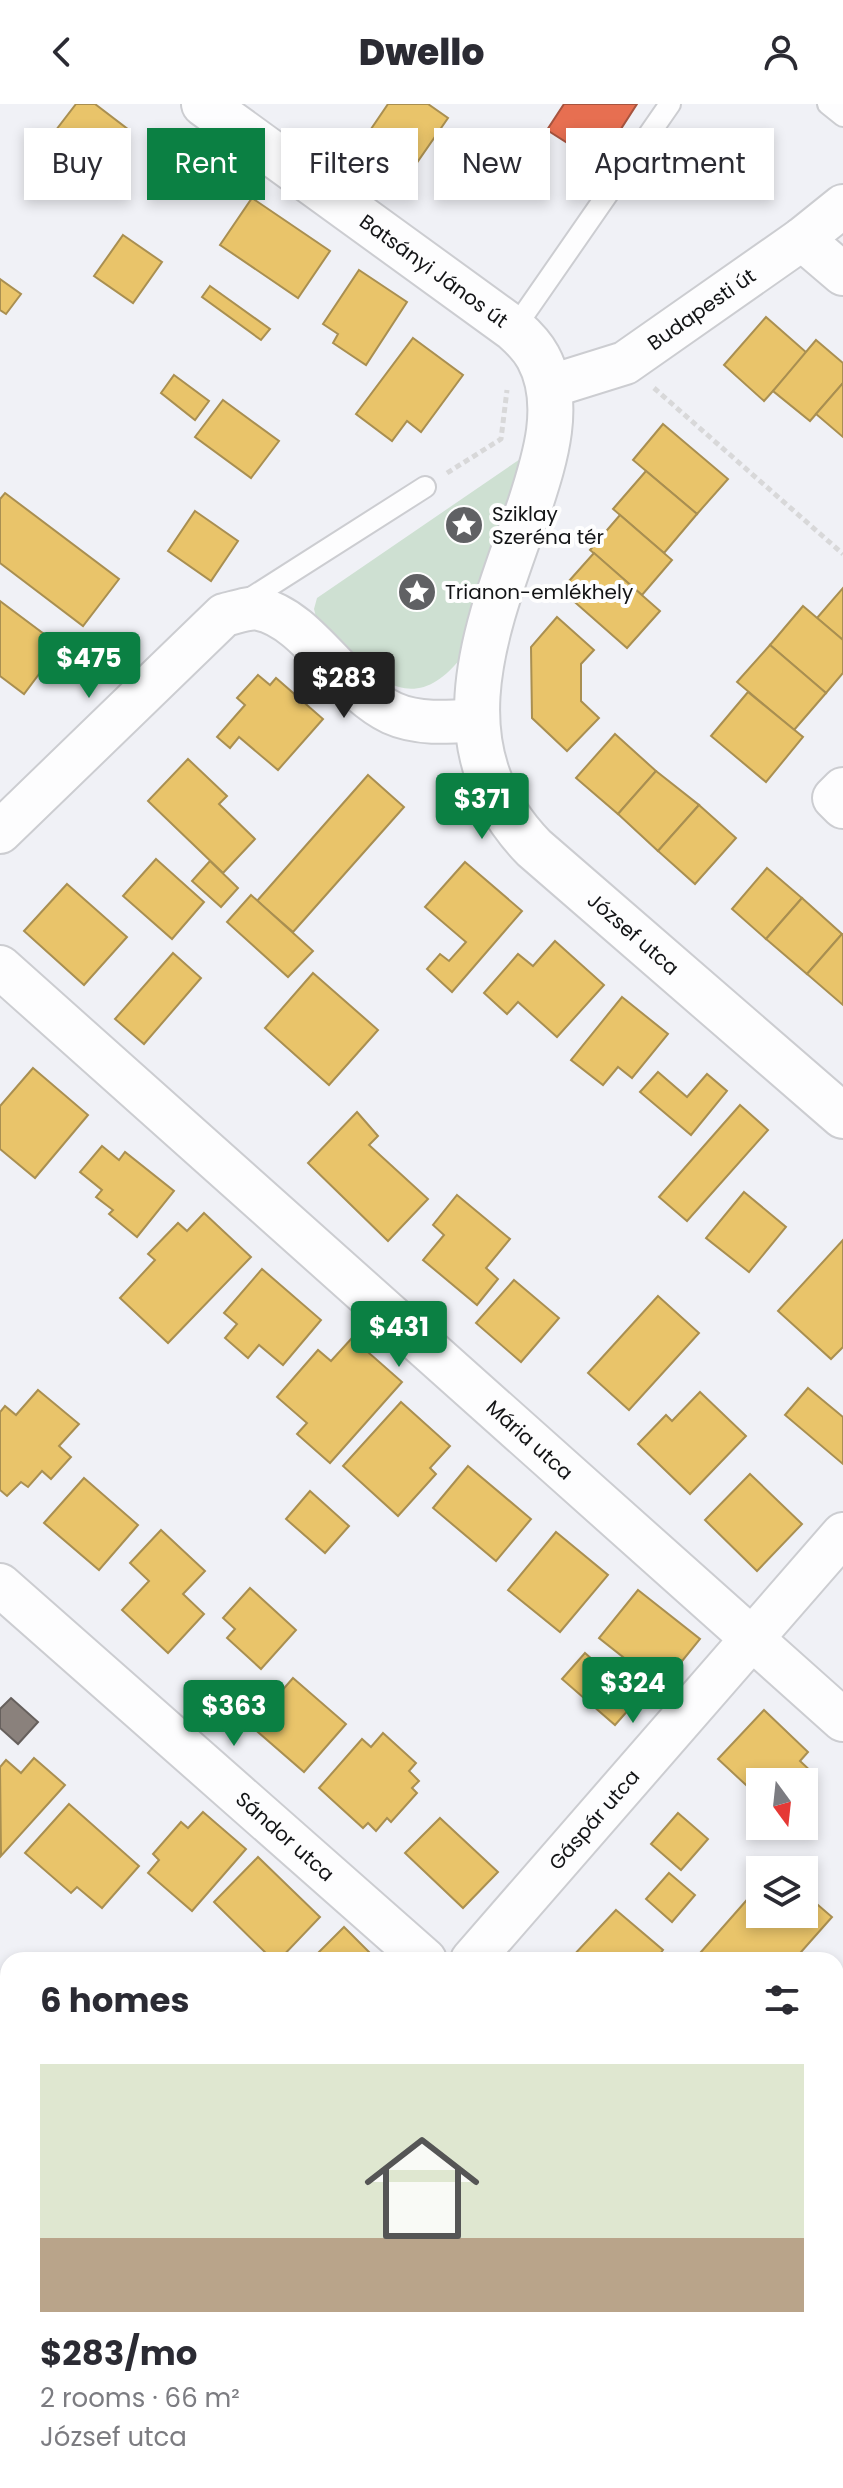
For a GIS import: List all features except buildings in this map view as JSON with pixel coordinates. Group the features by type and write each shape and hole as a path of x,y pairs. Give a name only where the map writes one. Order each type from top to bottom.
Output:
{"street":[{"name":"Batsányi János út","path":"204,104 514,329 537,356 549,398"},
{"name":"Budapesti út","path":"549,398 625,363 802,239 843,206"},
{"path":"802,239 843,274"},
{"name":"József utca","path":"549,398 539,477 501,587 485,644 476,697 486,773 502,811 515,829 545,858 843,1116"},
{"path":"0,832 224,615 256,608 286,618 346,680 375,704 396,715 422,721 477,720"},
{"path":"843,789 834,798 843,807"},
{"name":"Mária utca","path":"0,967 843,1720"},
{"name":"Gáspár utca","path":"479,1952 843,1534"},
{"name":"Sándor utca","path":"0,1585 416,1952"}],"lane":[{"path":"514,329 670,104"},
{"path":"828,104 843,116"},
{"path":"224,615 425,487"}],"path":[{"path":"625,363 843,554"},
{"path":"425,487 501,439"}],"green space":[{"name":"Sziklay Szeréna tér","path":"529,453 464,654 444,676 424,687 405,688 387,682 369,671 317,621 314,609 317,598"}],"place":[{"name":"Sziklay Szeréna tér","path":"464,525"},
{"name":"Trianon-emlékhely","path":"417,592"}]}
